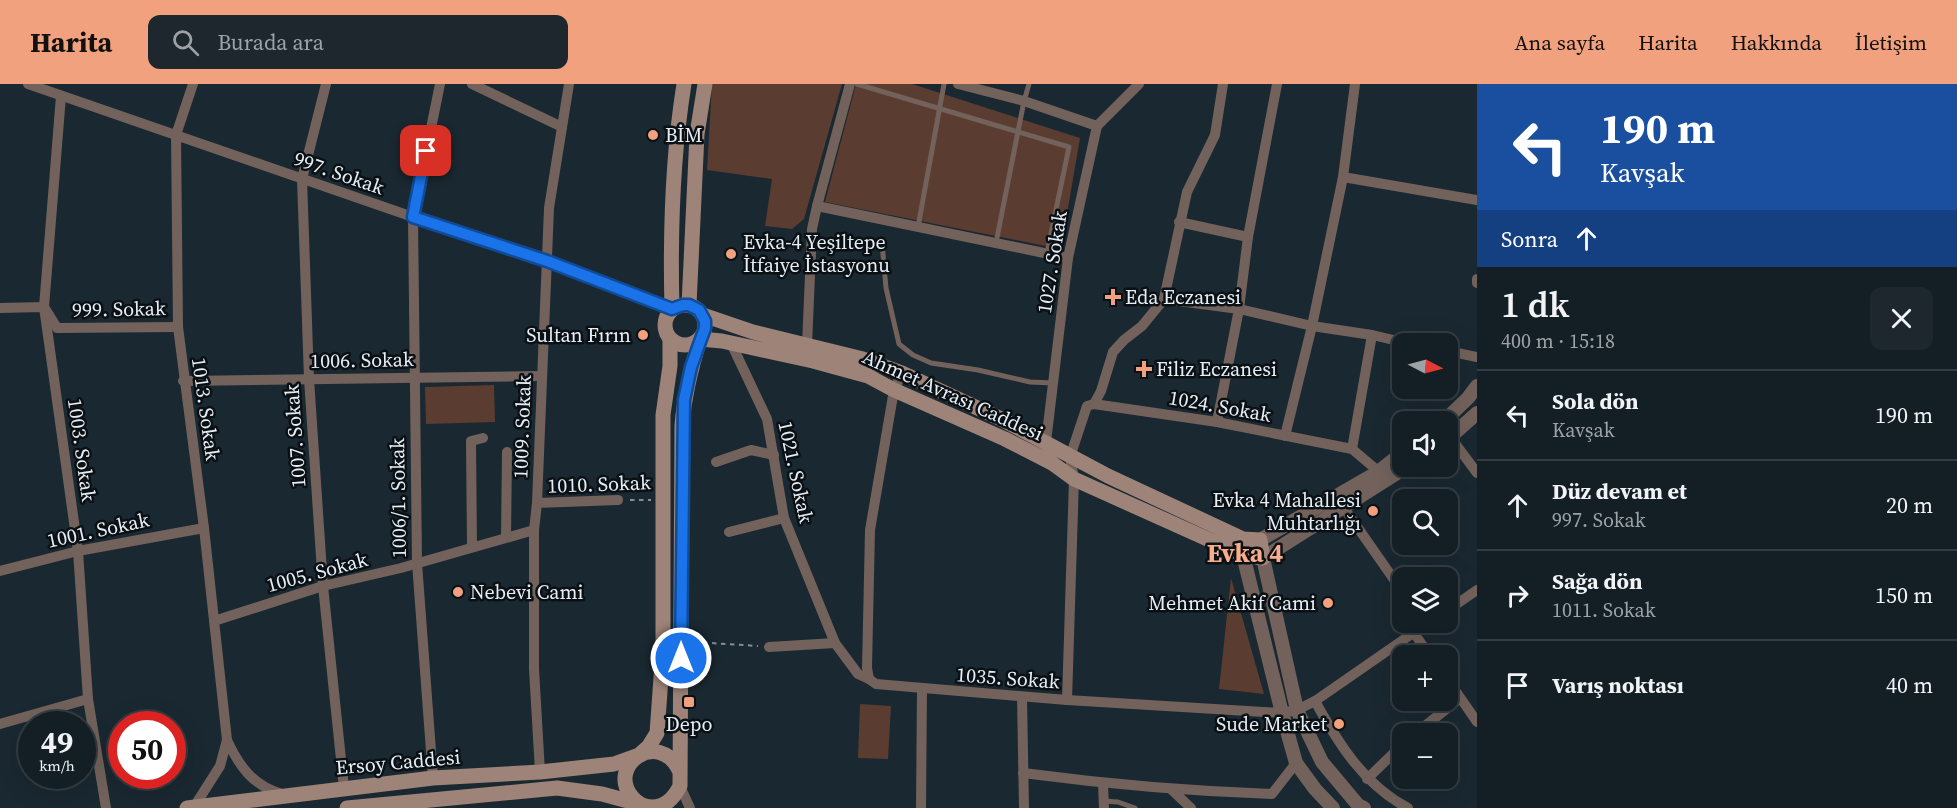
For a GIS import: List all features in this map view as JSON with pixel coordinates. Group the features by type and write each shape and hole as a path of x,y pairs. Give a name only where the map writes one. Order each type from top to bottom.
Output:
{"main road":[{"path":"684,84 674,159 670,249 672,309 665,321 666,334 676,344 688,345 700,339"},
{"path":"689,305 698,134 705,84"},
{"path":"670,340 670,366 663,416 663,650 660,711 657,733 649,746 628,766 625,780 630,795 646,807 660,806 669,802 676,795 680,786 683,417 690,370 705,328 703,315 699,310 689,305 672,309"},
{"name":"Ahmet Avrası Caddesi","path":"703,315 753,332 863,359 902,373 1046,442 1070,457 1243,539"},
{"name":"Ahmet Avrası Caddesi","path":"700,339 731,343 813,361 868,376 894,390 1005,439 1052,463 1074,479 1243,555 1263,558"},
{"path":"1243,555 1243,539 1260,540 1263,558"},
{"path":"639,755 652,751 659,752 672,759 679,770"},
{"name":"Ersoy Caddesi","path":"190,807 432,778 540,772 614,764 639,755"},
{"name":"Ersoy Caddesi","path":"347,808 557,788 595,792 646,807"}],"street":[{"name":"997. Sokak","path":"28,84 547,261 672,309"},
{"name":"1013. Sokak","path":"194,84 176,135 178,327 183,381 204,528 227,740 235,757 251,778 270,791 285,795"},
{"name":"1007. Sokak","path":"326,84 302,179 309,379 323,586 344,788"},
{"name":"1006/1. Sokak","path":"432,778 417,563 413,378 413,217 440,84"},
{"path":"472,84 562,127"},
{"name":"1009. Sokak","path":"540,772 534,669 534,530 549,208 569,84"},
{"path":"807,345 812,229 849,84"},
{"path":"958,84 1024,101 1097,126 1138,84"},
{"path":"1067,700 1074,479 1070,457 1088,406 1094,404 1101,391 1113,352 1142,326 1164,299 1187,192 1215,135 1223,84"},
{"path":"1216,422 1239,309 1248,237 1277,84"},
{"path":"1286,436 1343,177 1355,84"},
{"name":"1003. Sokak","path":"61,96 44,307 78,551 88,699 106,808"},
{"name":"1027. Sokak","path":"1052,463 1046,442 1068,258 1097,126"},
{"path":"1343,177 1477,200"},
{"path":"817,206 1068,258"},
{"path":"1179,222 1248,237"},
{"path":"1164,299 1239,309 1312,326 1392,340"},
{"name":"999. Sokak","path":"0,308 44,307 57,328 178,327"},
{"path":"1372,335 1352,449 1384,476"},
{"name":"1021. Sokak","path":"731,343 767,419 784,518 835,643 858,674 869,680"},
{"path":"1458,353 1477,357"},
{"path":"869,680 867,668 870,530 894,390 902,373"},
{"name":"1006. Sokak","path":"183,381 541,376"},
{"path":"1458,411 1473,400 1477,386"},
{"name":"1024. Sokak","path":"1094,404 1216,422 1352,449"},
{"path":"1458,429 1477,413"},
{"path":"472,547 471,441 483,438"},
{"path":"1458,449 1477,473"},
{"path":"716,462 751,450 774,455"},
{"path":"506,537 507,452"},
{"path":"1364,808 1358,805 1322,762 1297,710 1263,558 1344,508 1384,476 1392,466"},
{"path":"1260,540 1392,473"},
{"name":"1010. Sokak","path":"537,503 618,500"},
{"path":"1344,508 1392,577"},
{"path":"729,532 784,518"},
{"name":"1001. Sokak","path":"0,571 78,551 204,528"},
{"name":"1005. Sokak","path":"214,621 323,586 417,563 534,530"},
{"path":"1243,555 1296,763 1315,789 1333,808"},
{"path":"1458,603 1477,590"},
{"path":"1414,633 1422,645"},
{"name":"1035. Sokak","path":"869,680 884,686 1282,713 1297,710 1315,701 1414,633"},
{"path":"770,647 835,643"},
{"path":"921,808 922,689"},
{"path":"1458,695 1476,719"},
{"path":"1022,697 1024,808"},
{"path":"1429,723 1460,698"},
{"path":"0,724 88,699"},
{"path":"1315,701 1327,723 1367,779 1392,800 1408,808"},
{"name":"1013. Sokak","path":"190,807 220,766 227,740"},
{"path":"1367,779 1392,755"},
{"path":"1023,773 1103,784 1272,794 1296,763"},
{"path":"1103,784 1104,804"},
{"path":"680,786 690,808"},
{"path":"1171,789 1191,808"}],"lane":[{"path":"857,84 1069,147 1047,254"},
{"path":"918,227 944,84"},
{"path":"996,243 1029,84"},
{"path":"882,243 886,288 899,344 913,355 931,363 978,370 1030,382 1053,383"},
{"path":"1104,804 1118,802 1136,808"}],"path":[{"name":"1010. Sokak","path":"618,500 662,500"},
{"path":"681,641 770,647"}],"shaded area":[{"path":"712,84 842,84 804,219 792,229 765,226 772,179 707,170"},
{"path":"856,84 912,84 1080,138 1061,249 825,202"},
{"path":"494,385 495,422 426,424 425,387"},
{"path":"1231,578 1264,694 1219,689"},
{"path":"860,704 891,706 888,759 858,758"}],"place":[{"name":"BİM","path":"653,135"},
{"name":"Evka-4 Yeşiltepe İtfaiye İstasyonu","path":"731,254"},
{"name":"Eda Eczanesi","path":"1113,297"},
{"name":"Sultan Fırın","path":"643,335"},
{"name":"Filiz Eczanesi","path":"1144,369"},
{"name":"Evka 4 Mahallesi Muhtarlığı","path":"1373,511"},
{"name":"Nebevi Cami","path":"458,592"},
{"name":"Mehmet Akif Cami","path":"1328,603"},
{"name":"Depo","path":"689,702"},
{"name":"Sude Market","path":"1339,724"}],"district":[{"name":"Evka 4","path":"1245,553"}],"route":[{"path":"426,151 413,217 547,261 672,309 689,305 703,315 704,334 700,339 691,367 684,400 682,426 681,658"}]}
